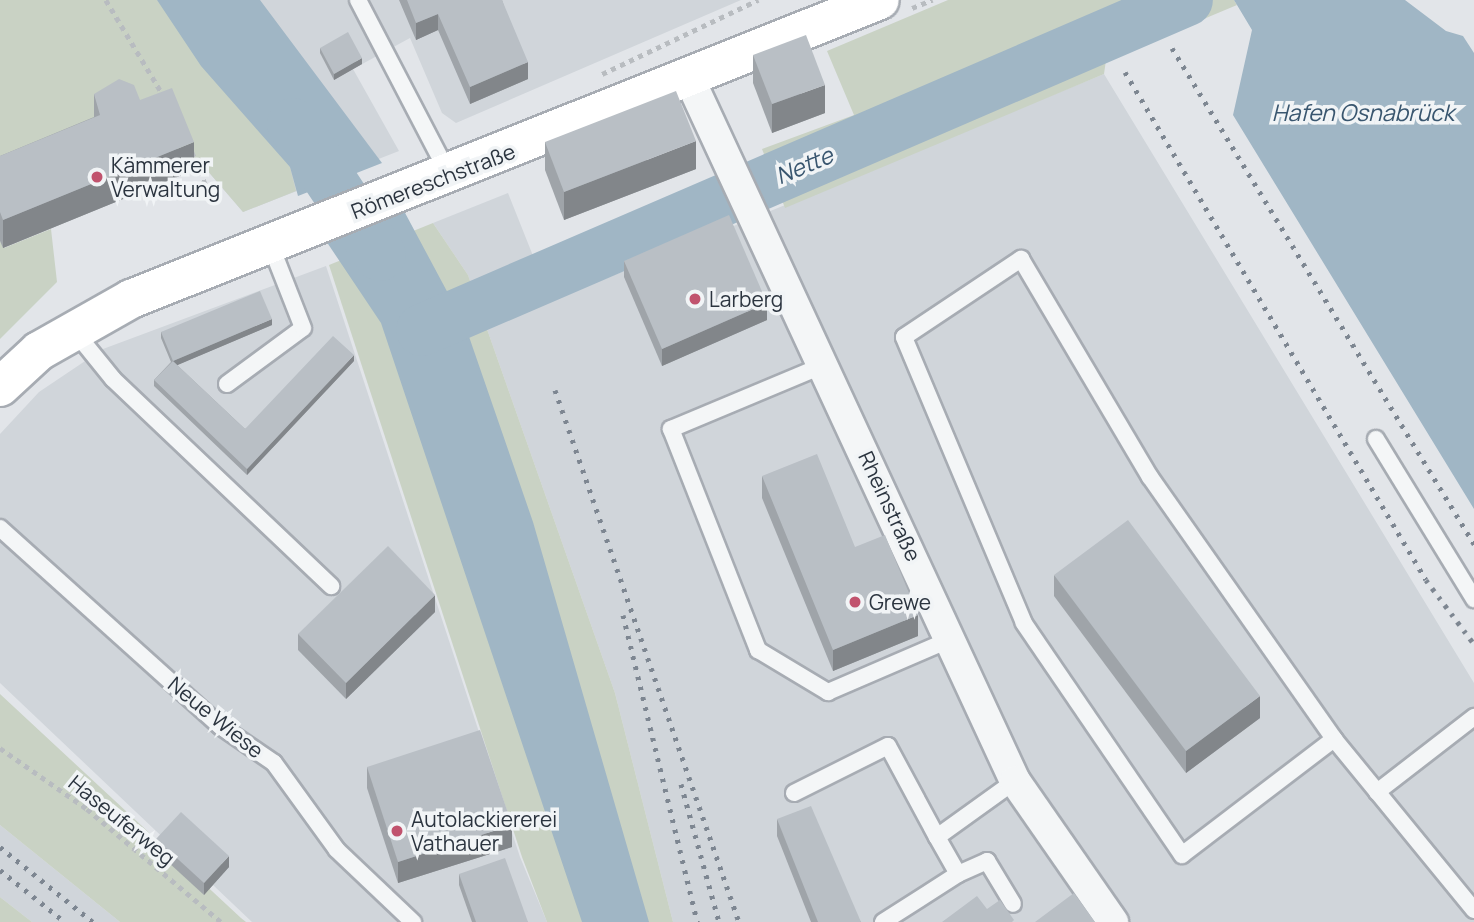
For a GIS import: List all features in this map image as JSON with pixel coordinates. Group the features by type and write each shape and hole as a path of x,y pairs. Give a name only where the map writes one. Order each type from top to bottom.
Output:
{"main road":[{"name":"Römereschstraße","path":"0,387 73,330 270,244 450,175 880,0"}],"street":[{"name":"Rheinstraße","path":"688,78 760,224 1015,781 1113,922"}],"lane":[{"path":"358,0 450,175"},
{"path":"227,384 303,328 270,244"},
{"path":"1334,739 1182,855 1024,623 904,337 1021,259 1150,477 1334,739 1474,910"},
{"path":"73,330 113,379 331,586"},
{"path":"824,365 671,429 758,650 828,692 951,639"},
{"path":"1376,439 1474,599"},
{"name":"Neue Wiese","path":"0,528 220,726 274,763 337,850 413,922"},
{"path":"1377,792 1474,717"},
{"path":"794,793 888,746 958,874"},
{"path":"937,837 1015,781"},
{"path":"883,922 958,874 987,861 1013,904"}],"path":[{"path":"106,0 169,103"},
{"path":"598,88 604,70 758,0"},
{"path":"186,137 209,193"},
{"name":"Haseuferweg","path":"0,748 87,809 221,922"}],"shaded area":[{"path":"0,0 741,0 456,123 442,113 410,38 353,69 399,151 243,212 200,162 0,240"},
{"path":"1104,74 1474,683 1474,922 673,922 615,693 468,275 433,223 508,193 551,301"},
{"path":"326,266 520,857 547,922 252,922 0,683 0,434 39,392 103,349"},
{"path":"0,825 120,922 32,922 0,897"}],"green space":[{"path":"0,0 157,0 290,167 296,191 243,212 200,162 0,185"},
{"path":"948,0 1234,0 1237,5 1106,60 1104,74 785,208 762,149 854,115 827,51"},
{"path":"433,223 468,275 615,693 673,922 547,922 522,857 329,265"},
{"path":"51,229 57,282 0,339 0,241 4,248"},
{"path":"0,694 246,922 120,922 0,825"},
{"path":"0,897 32,922 0,922"}],"water":[{"path":"157,0 260,0 382,163 298,196 290,167 201,66"},
{"name":"Hafen Osnabrück","path":"1234,0 1405,0 1446,31 1463,36 1474,53 1474,509 1233,115 1252,30"},
{"path":"396,196 465,325 533,522 649,922 582,922 381,323 316,226"}],"building":[{"path":"407,0 502,0 528,62 470,87 438,14 416,23"},
{"path":"348,32 362,58 334,74 320,48"},
{"path":"806,35 825,85 772,104 753,55"},
{"path":"119,79 134,85 140,100 172,88 194,142 3,220 0,212 0,156 100,115 94,94"},
{"path":"676,91 696,141 564,192 545,142"},
{"name":"Larberg","path":"729,215 767,303 662,349 624,261"},
{"path":"260,291 272,319 173,361 161,332"},
{"path":"333,336 354,355 247,469 154,380 173,361 245,429"},
{"name":"Grewe","path":"817,454 855,547 885,535 918,615 833,650 762,476"},
{"path":"1128,520 1260,696 1186,751 1054,575"},
{"path":"388,546 435,595 346,683 298,634"},
{"path":"480,730 512,825 398,862 367,767"},
{"path":"811,806 861,922 818,922 777,819"},
{"path":"181,812 229,856 204,883 156,839"},
{"path":"505,858 528,922 476,922 459,874"},
{"path":"1074,893 1095,922 1035,922"},
{"path":"977,896 987,909 1000,900 1014,920 942,922"}],"waterway":[{"name":"Nette","path":"422,330 1187,0"},
{"path":"293,124 380,255"}],"railway":[{"path":"1172,48 1474,544"},
{"path":"1125,72 1426,580 1474,644"},
{"path":"555,390 739,922"},
{"path":"623,615 697,922"},
{"path":"681,784 719,922"},
{"path":"0,847 93,922"},
{"path":"0,870 65,922"}],"place":[{"name":"Kämmerer Verwaltung","path":"97,177"},
{"name":"Larberg","path":"695,299"},
{"name":"Grewe","path":"855,602"},
{"name":"Autolackiererei Vathauer","path":"397,831"}]}
